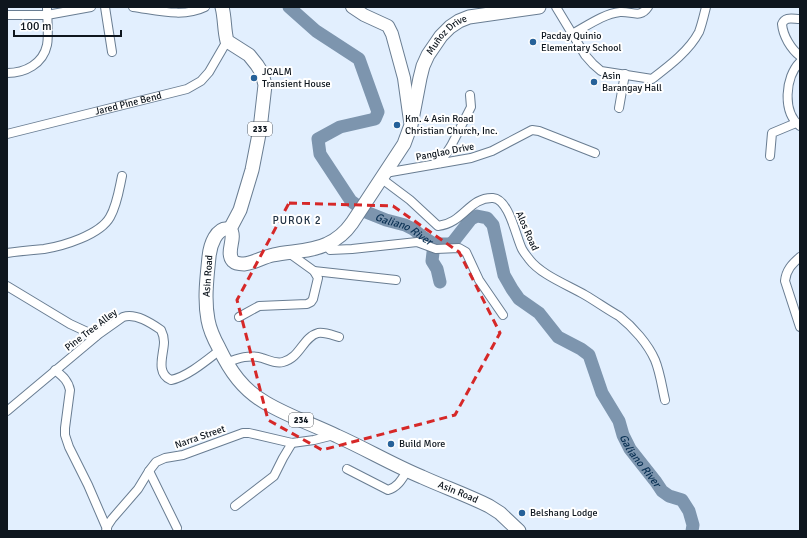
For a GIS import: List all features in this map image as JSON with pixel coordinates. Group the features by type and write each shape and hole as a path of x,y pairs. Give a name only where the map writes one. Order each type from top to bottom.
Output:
{"main road":[{"path":"222,7 225,19 227,41"},
{"path":"230,228 233,233 231,257 236,263 245,264 275,254 326,245 343,234 352,223 404,144 411,125 404,78 392,34 388,26 364,15 352,7"},
{"name":"Muñoz Drive","path":"411,125 423,66 440,36 458,21 469,17 539,7"},
{"name":"233","path":"227,41 249,55 262,73 265,85 260,128 252,170 240,210 230,228"},
{"name":"Asin Road","path":"230,228 223,229 217,234 210,249 206,298 208,319 211,332 226,363 234,375 246,388 266,403 407,471 494,508 519,531"}],"street":[{"path":"7,15 91,7"},
{"path":"105,7 112,52"},
{"path":"133,7 179,13 191,12 205,7"},
{"path":"556,7 586,55 597,67 611,73 652,79 680,56 695,38 700,30 706,7"},
{"path":"572,34 608,15 624,12 640,14 643,13 648,7"},
{"path":"7,73 26,70 36,65 42,56 47,45 47,11"},
{"path":"800,19 786,19 782,24 787,40 792,49 800,56"},
{"name":"Jared Pine Bend","path":"7,134 187,89 210,72 227,41"},
{"path":"770,156 772,133 798,124 792,115 788,101 791,76 796,66 800,62"},
{"path":"618,108 625,74"},
{"path":"440,163 451,146 471,107 470,95"},
{"name":"Panglao Drive","path":"381,180 440,163 471,158 483,154 532,130 539,131 595,153"},
{"path":"7,253 46,249 66,244 98,230 105,224 115,207 122,176"},
{"name":"Alos Road","path":"381,180 410,200 438,226 448,224 455,220 474,202 494,198 500,200 508,213 522,249 535,265 549,275 619,316 627,322 648,347 655,360 665,400"},
{"path":"326,245 330,250 417,242 436,249 459,248 466,252 479,280 503,315"},
{"path":"239,317 259,306 309,303 313,298 318,278 314,271 289,252"},
{"path":"800,257 785,274 785,281 800,327"},
{"path":"314,271 396,280"},
{"path":"7,286 70,324 96,336"},
{"name":"Pine Tree Alley","path":"7,411 54,370 96,336 123,317 134,316 156,326 161,330 164,336 162,368 164,375 171,380 182,376 205,362 220,350"},
{"path":"226,363 241,357 255,356 275,362 282,362 297,354 313,336 318,333 339,337"},
{"path":"54,370 66,380 70,390 65,435 107,530"},
{"name":"Narra Street","path":"107,530 112,519 138,489 153,465 160,460 183,455 243,434 250,433 292,443 335,435"},
{"path":"235,506 274,476 292,443"},
{"path":"347,469 388,490 397,485 407,471"},
{"path":"149,471 177,528"}],"highlighted area":[{"path":"289,203 393,206 459,252 500,333 455,415 322,450 268,420 237,300"}],"waterway":[{"name":"Galiano River","path":"289,7 316,31 359,59 378,112 375,119 340,127 318,139 320,154 351,201 366,212 413,229 434,244 449,244 453,242 471,219 477,216 487,218 493,225 504,275 512,289 519,299 539,313 558,337 589,355 602,393 619,421 623,435 630,449 662,491 669,496 682,500 689,511 693,525 692,531"},
{"path":"434,244 432,261 437,269 440,282"}],"place":[{"name":"Pacday Quinio Elementary School","path":"533,42"},
{"name":"JCALM Transient House","path":"254,78"},
{"name":"Asin Barangay Hall","path":"594,82"},
{"name":"Km. 4 Asin Road Christian Church, Inc.","path":"397,125"},
{"name":"Build More","path":"391,444"},
{"name":"Belshang Lodge","path":"522,513"}],"district":[{"name":"PUROK 2","path":"297,220"}]}
